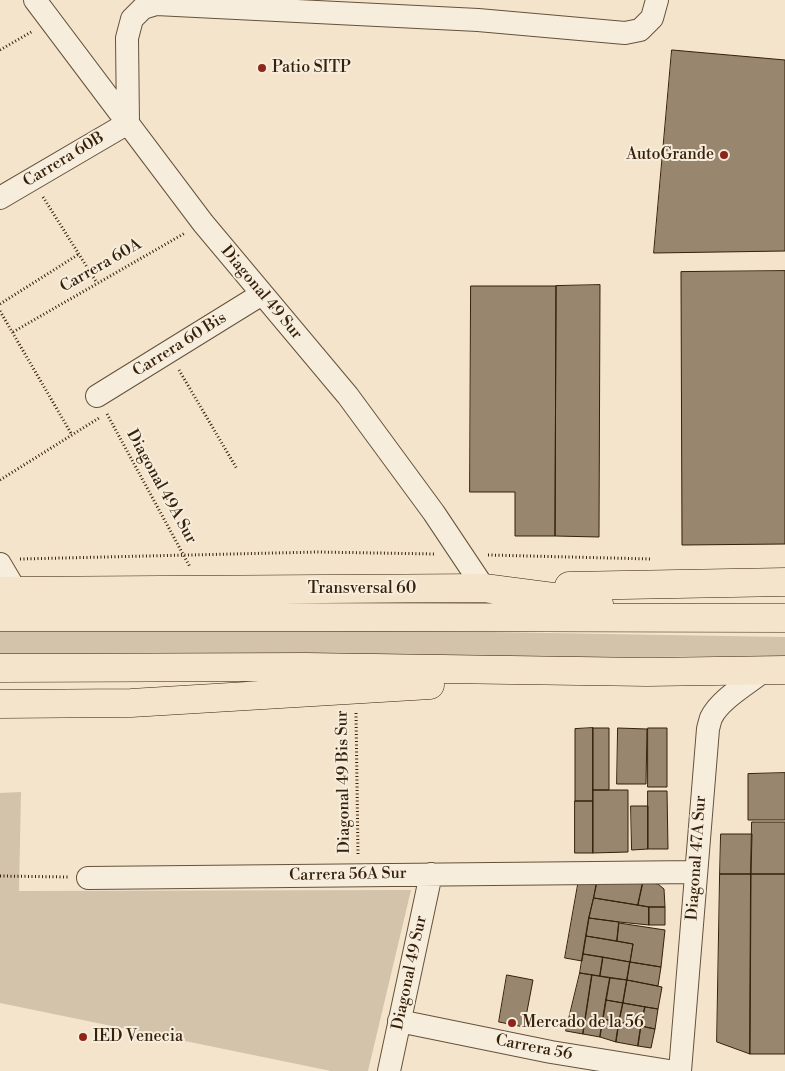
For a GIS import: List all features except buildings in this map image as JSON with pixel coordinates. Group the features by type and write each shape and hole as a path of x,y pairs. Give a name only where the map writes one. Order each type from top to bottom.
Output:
{"highway":[{"path":"484,588 785,582"},
{"name":"Transversal 60","path":"8,591 484,588 722,618"},
{"path":"244,590 295,616"},
{"name":"Transversal 60","path":"0,617 785,618"},
{"path":"0,668 316,667 647,672 775,670"},
{"path":"0,704 131,703 647,672"}],"street":[{"name":"Diagonal 49 Sur","path":"35,0 203,223 348,396 434,513 484,588"},
{"path":"128,123 127,38 132,19 143,8 156,4 480,10 624,33 640,30 652,18 657,0"},
{"name":"Carrera 60B","path":"0,198 128,123"},
{"name":"Carrera 60 Bis","path":"102,405 168,352 262,294"},
{"path":"8,591 10,561"},
{"name":"Diagonal 47A Sur","path":"680,1071 708,729 712,717 730,697 775,670"},
{"name":"Carrera 56A Sur","path":"88,878 696,872"},
{"name":"Diagonal 49 Sur","path":"389,1071 431,874"},
{"name":"Carrera 56","path":"399,1021 550,1062 669,1071"}],"path":[{"path":"0,50 51,21"},
{"path":"32,179 97,283"},
{"name":"Carrera 60A","path":"13,332 203,223"},
{"name":"Carrera 60A","path":"0,304 79,254"},
{"path":"0,311 72,435"},
{"path":"168,352 237,469"},
{"path":"0,480 72,435 102,405"},
{"name":"Diagonal 49A Sur","path":"102,405 203,590"},
{"path":"10,561 184,554 317,552 653,559"},
{"name":"Diagonal 49 Bis Sur","path":"356,690 358,875"},
{"path":"0,876 88,878"}],"shaded area":[{"path":"0,628 430,631 785,637 785,656 0,658"},
{"path":"21,792 19,891 411,890 368,1071 331,1071 0,1003 0,793"}],"place":[{"name":"Patio SITP","path":"262,68"},
{"name":"AutoGrande","path":"724,155"},
{"name":"Mercado de la 56","path":"512,1023"},
{"name":"IED Venecia","path":"83,1037"}]}
